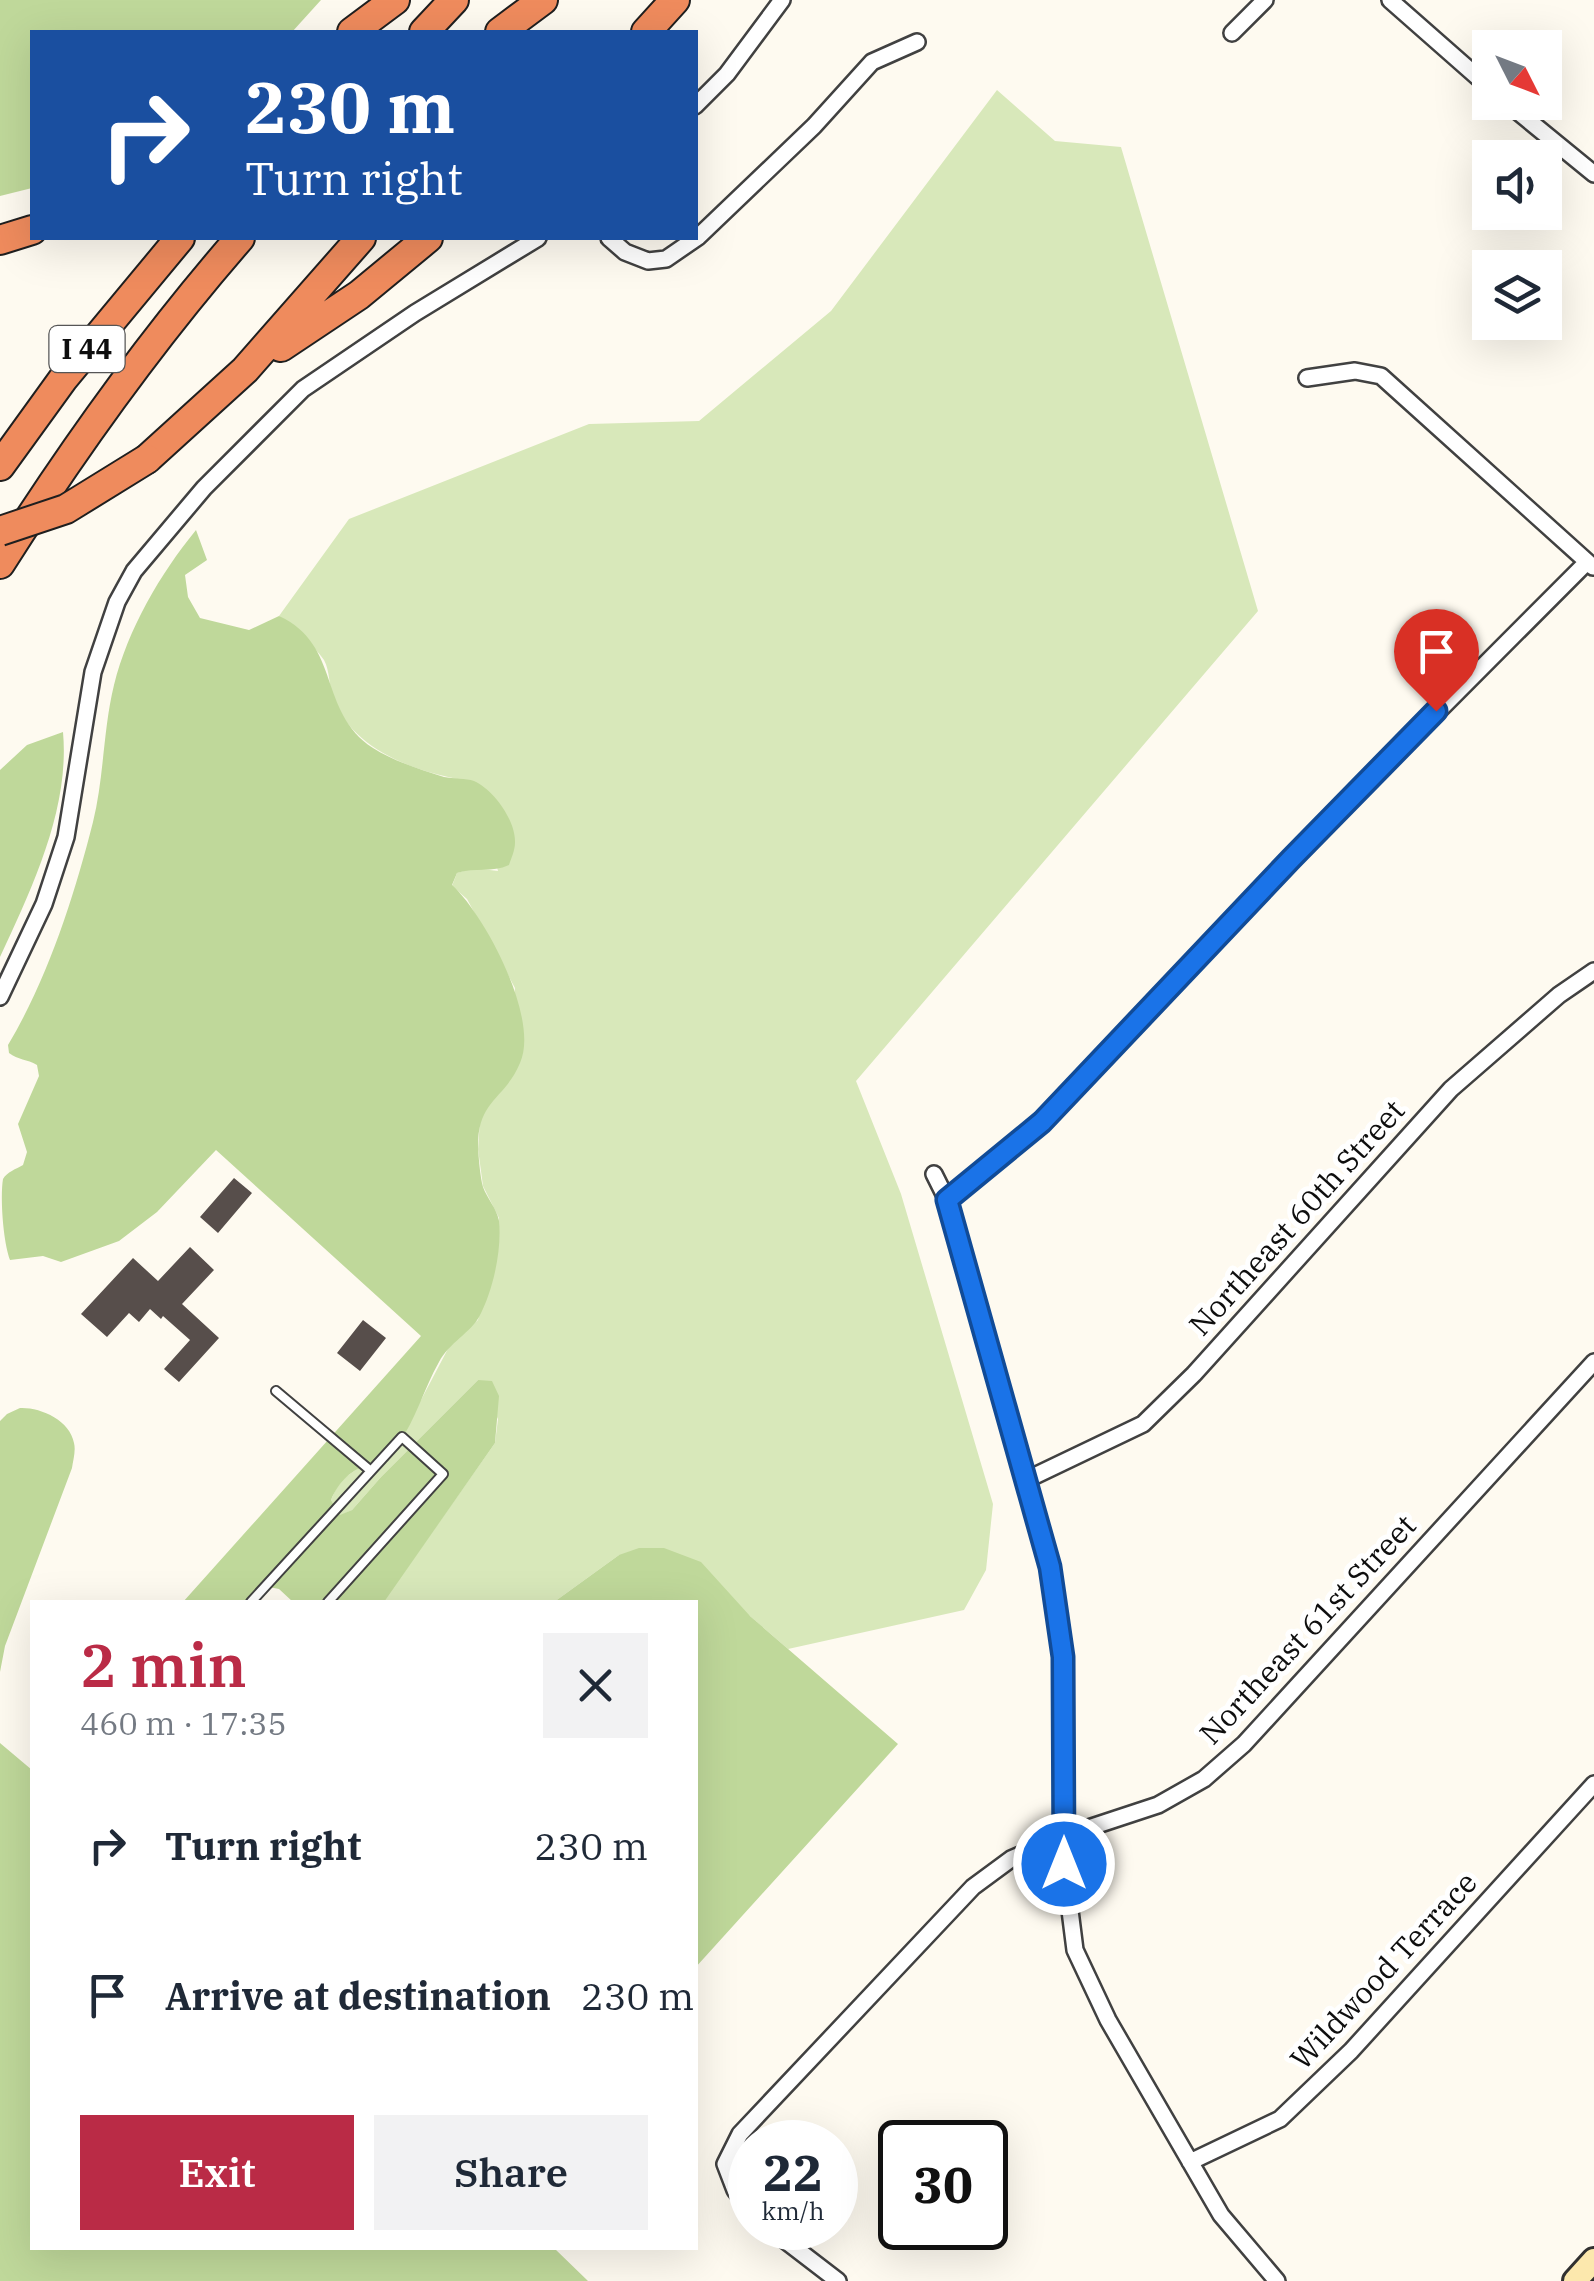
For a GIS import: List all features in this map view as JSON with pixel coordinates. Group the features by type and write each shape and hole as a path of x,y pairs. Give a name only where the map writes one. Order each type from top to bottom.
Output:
{"highway":[{"path":"355,30 396,0"},
{"path":"368,30 396,0"},
{"path":"426,30 454,0"},
{"path":"503,30 543,0"},
{"path":"535,30 560,0"},
{"path":"648,30 675,0"},
{"path":"0,240 30,231"},
{"name":"I 44","path":"0,466 63,379 178,240"},
{"name":"I 44","path":"0,564 59,471 188,298 238,240"},
{"path":"188,298 254,240"},
{"path":"0,531 66,509 147,459 245,370 359,240"},
{"path":"245,370 359,295 426,240"}],"main road":[{"path":"1575,2281 1594,2260"}],"street":[{"path":"698,103 727,74 782,0"},
{"path":"1232,34 1265,0"},
{"path":"1390,0 1472,72"},
{"path":"698,238 814,126 872,62 917,42"},
{"path":"1528,120 1594,174"},
{"path":"0,997 44,904 66,837 93,672 118,602 134,571 204,488 304,389 415,313 535,240"},
{"path":"611,240 625,252 648,261 666,259 695,240"},
{"path":"947,1200 1042,1122 1291,859 1590,565 1381,376 1354,371 1306,378"},
{"name":"Northeast 60th Street","path":"1026,1480 1142,1424 1194,1374 1450,1089 1594,971"},
{"path":"934,1174 947,1200 1050,1567 1063,1657 1064,1864 1075,1950 1108,2020 1221,2215 1277,2281"},
{"name":"Northeast 61st Street","path":"753,2120 946,1912 1011,1858 1158,1805 1204,1778 1244,1744 1594,1362"},
{"name":"Wildwood Terrace","path":"1190,2162 1280,2120 1351,2051 1594,1784"},
{"path":"798,2250 837,2281"}],"lane":[{"path":"276,1390 371,1472"},
{"path":"253,1600 402,1437 443,1474 330,1600"}],"green space":[{"path":"0,0 321,0 294,30 30,30 30,188 0,196"},
{"path":"997,90 1055,141 1121,147 1258,611 856,1081 901,1194 993,1504 986,1570 964,1610 788,1649 750,1616 619,1555 557,1600 384,1600 495,1443 498,1419 478,1380 352,1510 340,1516 331,1500 339,1482 365,1463 421,1400 451,1343 478,1320 499,1218 483,1186 478,1149 480,1120 507,1082 515,988 467,899 452,886 457,873 473,868 498,871 474,782 412,766 373,747 343,717 333,698 324,660 279,616 349,519 589,424 699,421 831,311"},
{"path":"196,530 207,560 185,575 188,597 200,618 249,630 279,616 299,628 322,661 335,698 355,733 398,761 482,785 502,807 514,834 509,865 457,873 452,885 493,943 516,995 522,1021 524,1044 520,1063 487,1110 479,1133 482,1183 499,1221 498,1257 492,1283 475,1322 439,1362 398,1444 390,1453 355,1470 331,1500 340,1515 352,1510 478,1380 492,1381 499,1396 495,1443 385,1600 291,1600 279,1589 264,1586 247,1600 185,1600 421,1336 216,1150 157,1212 119,1241 61,1262 43,1256 10,1260 6,1242 3,1179 23,1165 27,1152 18,1124 39,1076 37,1065 9,1053 8,1045 47,965 77,879 97,805 110,702 120,664 147,603"},
{"path":"63,732 64,761 55,819 36,876 0,957 0,770 27,745"},
{"path":"20,1408 45,1413 60,1422 71,1435 75,1452 5,1646 0,1672 0,1421"},
{"path":"639,1548 664,1548 701,1562 750,1616 898,1744 698,1965 698,1600 557,1600 619,1555"},
{"path":"0,1743 30,1768 30,2250 556,2250 588,2281 0,2281"}],"building":[{"path":"234,1178 252,1193 218,1233 200,1217"},
{"path":"190,1247 214,1270 182,1304 219,1338 179,1382 164,1369 190,1340 163,1316 161,1319 150,1309 139,1322 129,1313 107,1337 81,1314 133,1258 158,1281"},
{"path":"363,1320 386,1338 360,1371 337,1353"}],"route":[{"path":"1064,1864 1063,1657 1050,1567 947,1200 1042,1122 1436,711"}]}
